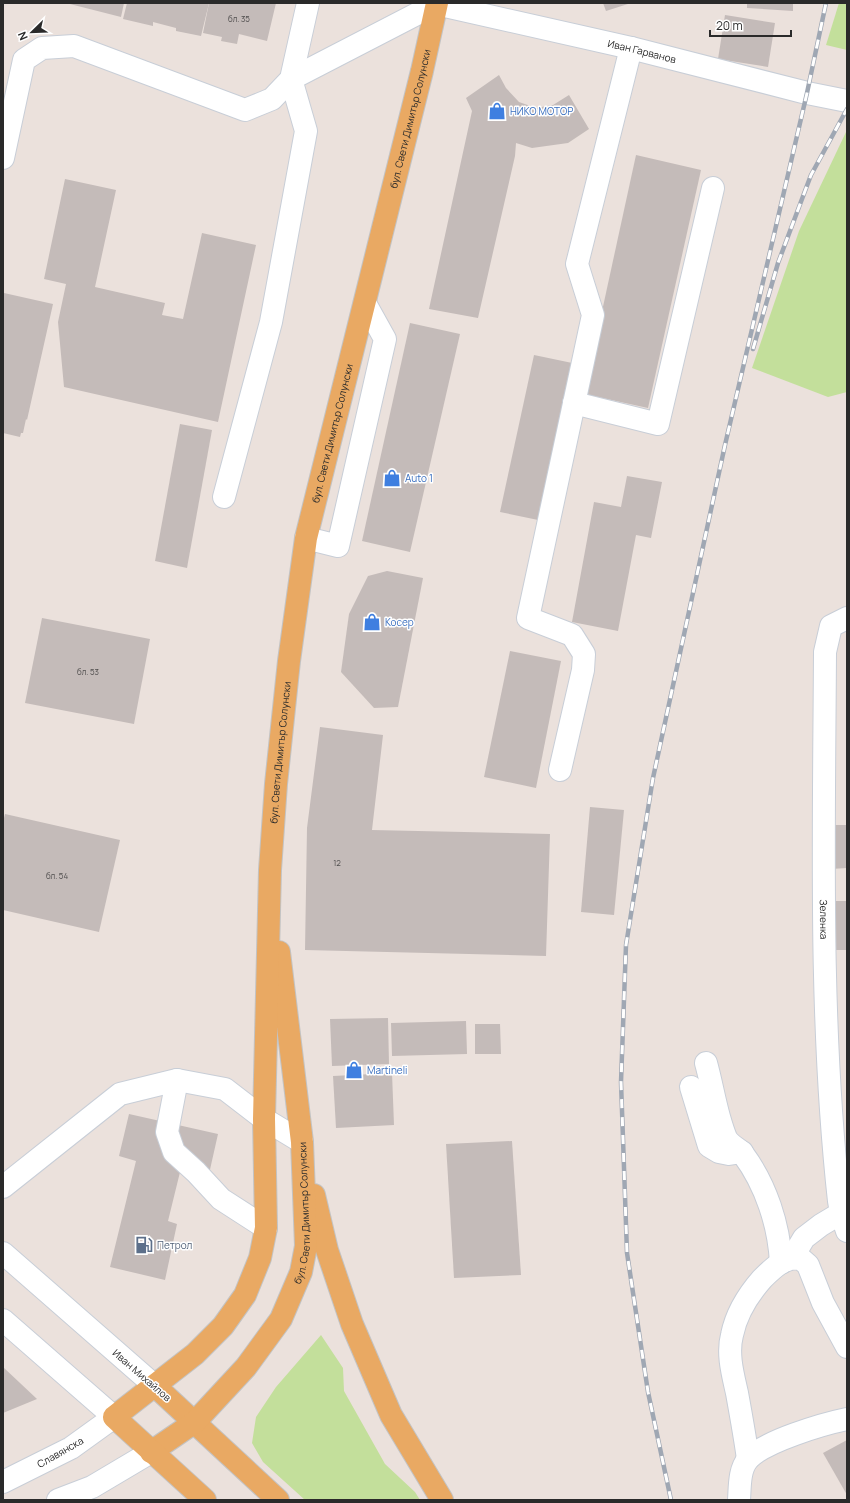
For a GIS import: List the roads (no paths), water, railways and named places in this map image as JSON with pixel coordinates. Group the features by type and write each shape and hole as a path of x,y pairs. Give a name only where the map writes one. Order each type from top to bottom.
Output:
{"main road":[{"name":"бул. Свети Димитър Солунски","path":"114,1417 195,1354 223,1326 245,1294 260,1258 266,1228 264,1119 270,870 276,784 289,660 306,538 422,71 436,3"},
{"name":"бул. Свети Димитър Солунски","path":"151,1452 195,1422 246,1367 280,1319 301,1272 306,1246 302,1142 270,870"},
{"path":"302,1142 327,1250 352,1324 391,1415 442,1500"},
{"name":"Иван Михайлов","path":"154,1386 195,1422 278,1500"},
{"path":"114,1417 205,1500"}],"street":[{"path":"224,496 271,322 306,131 291,79 308,3"},
{"path":"3,158 24,60 42,48 74,46 245,110 272,99 291,79 436,3"},
{"name":"Иван Гарванов","path":"436,3 631,48 807,93 847,101"},
{"path":"560,770 584,670 584,654 572,635 528,618 593,315 577,264 631,48"},
{"path":"574,403 658,424 713,188"},
{"path":"306,538 338,546 385,339 364,303"},
{"name":"Зеленка","path":"844,1222 828,1068 824,898 825,652 831,626 847,618"},
{"path":"706,1063 726,1139 731,1145 742,1152 763,1188 776,1224 780,1243 786,1260"},
{"path":"177,1080 167,1132 174,1152 222,1198 266,1228"},
{"path":"3,1188 120,1094 177,1080 225,1090 264,1119 302,1142"},
{"path":"691,1087 709,1146 719,1152 729,1154 742,1152"},
{"path":"748,1459 733,1373 731,1336 745,1302 759,1283 774,1267 786,1260 804,1238 821,1225 844,1222"},
{"name":"Иван Михайлов","path":"3,1253 154,1386"},
{"path":"786,1260 800,1258 808,1266 823,1303 847,1346"},
{"path":"3,1320 114,1417"},
{"name":"Славянска","path":"3,1482 71,1448 114,1417"},
{"path":"740,1500 742,1472 748,1459 761,1449 794,1434 847,1419"},
{"path":"58,1500 92,1487 151,1452"}],"railway":[{"path":"671,1500 648,1392 627,1253 621,1082 626,945 653,778 725,445 807,93 826,3"},
{"path":"753,349 778,263 811,175 847,109"}],"place":[{"name":"НИКО МОТОР","path":"497,111"},
{"name":"Auto 1","path":"392,478"},
{"name":"Косер","path":"372,622"},
{"name":"Martineli","path":"354,1070"},
{"name":"Петрол","path":"144,1245"}]}
